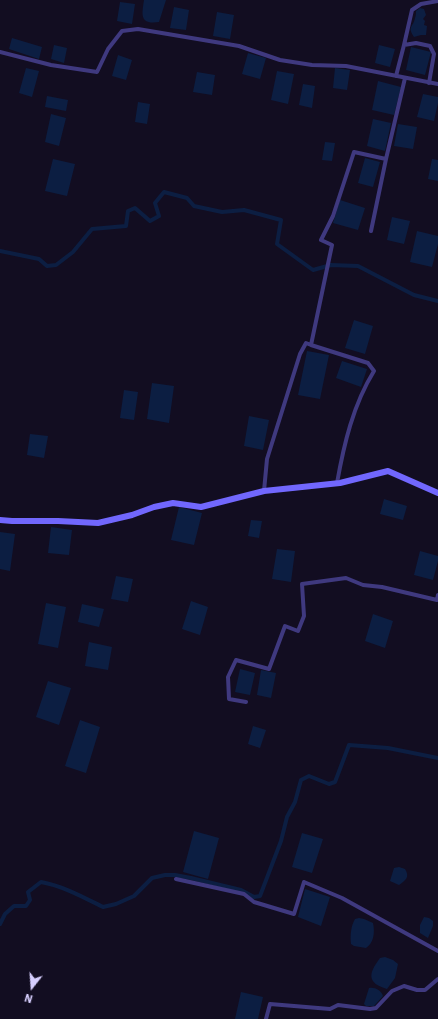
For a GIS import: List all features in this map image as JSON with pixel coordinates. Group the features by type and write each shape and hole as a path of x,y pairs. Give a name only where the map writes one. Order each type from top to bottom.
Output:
{"street":[{"path":"396,76 412,10 420,4 438,1"},
{"path":"0,52 51,65 97,72 108,49 122,31 138,29 239,46 280,60 312,65 346,66 438,84"},
{"path":"404,45 416,43 430,46 434,54 429,83"},
{"path":"371,231 405,78"},
{"path":"311,345 332,245 321,240 333,216 354,152 386,159"},
{"path":"264,491 267,459 300,354 306,344 368,363 374,371 366,384 349,426 342,451 337,483"},
{"path":"0,520 98,523 132,515 154,506 173,502 200,507 264,491 337,483 388,471 438,493"},
{"path":"246,702 229,699 228,678 236,660 269,669 285,626 298,631 304,616 302,584 346,578 363,585 382,587 437,600 438,595"},
{"path":"176,879 244,894 254,902 294,914 304,882 342,898 438,950"},
{"path":"266,1019 270,1004 330,1009 338,1005 370,1009 376,1008 392,991 404,986 417,990 425,990 438,979"}],"water":[{"path":"144,0 166,0 159,22 148,22 145,20 143,17"},
{"path":"120,2 135,4 132,24 117,21"},
{"path":"174,7 189,10 186,30 170,28"},
{"path":"420,8 424,9 426,15 423,19 425,21 424,25 427,26 426,35 414,37 411,27 416,11"},
{"path":"217,12 234,15 230,39 213,36"},
{"path":"12,38 42,47 39,59 9,49"},
{"path":"54,45 67,48 64,63 51,59"},
{"path":"379,45 395,49 390,67 375,63"},
{"path":"411,47 431,52 425,75 406,70"},
{"path":"248,53 266,58 260,79 242,74"},
{"path":"118,55 132,60 126,80 112,76"},
{"path":"26,68 39,71 32,97 19,93"},
{"path":"335,68 350,70 347,90 333,88"},
{"path":"277,71 294,74 288,104 271,100"},
{"path":"197,72 215,75 212,95 193,92"},
{"path":"378,81 401,87 394,115 372,110"},
{"path":"303,84 315,86 312,108 299,105"},
{"path":"423,94 438,97 434,121 417,117"},
{"path":"47,96 68,100 66,111 45,107"},
{"path":"138,102 150,104 147,124 135,122"},
{"path":"51,114 66,118 59,146 45,142"},
{"path":"373,119 391,123 385,151 367,146"},
{"path":"398,124 417,127 413,149 394,146"},
{"path":"325,142 335,143 332,161 322,160"},
{"path":"365,158 380,162 373,187 358,183"},
{"path":"53,159 75,164 67,196 45,191"},
{"path":"432,159 438,160 438,181 428,179"},
{"path":"340,200 365,208 358,230 333,223"},
{"path":"392,217 410,221 404,244 387,240"},
{"path":"417,231 438,236 438,244 432,267 410,262"},
{"path":"354,320 373,326 365,354 345,348"},
{"path":"307,351 329,355 320,399 298,395"},
{"path":"342,361 367,369 361,387 336,378"},
{"path":"152,383 174,386 169,423 147,419"},
{"path":"124,390 138,392 134,420 120,418"},
{"path":"249,416 269,420 263,450 244,446"},
{"path":"30,434 48,436 44,458 27,455"},
{"path":"384,499 407,506 403,520 380,514"},
{"path":"179,507 202,513 194,545 171,540"},
{"path":"251,520 262,521 259,538 248,536"},
{"path":"51,527 72,530 69,555 48,553"},
{"path":"0,532 15,534 10,571 0,569"},
{"path":"277,549 295,551 291,582 272,579"},
{"path":"420,551 438,556 433,580 414,575"},
{"path":"116,576 133,579 128,602 111,599"},
{"path":"191,601 208,607 200,635 182,629"},
{"path":"46,603 66,607 58,648 38,644"},
{"path":"82,604 104,609 99,627 78,622"},
{"path":"373,614 393,621 385,648 365,641"},
{"path":"89,642 112,647 108,670 85,666"},
{"path":"240,669 255,673 250,695 235,692"},
{"path":"261,670 276,673 271,698 257,695"},
{"path":"48,681 71,688 59,725 36,717"},
{"path":"80,720 100,727 86,773 65,766"},
{"path":"253,726 266,730 260,748 248,744"},
{"path":"194,831 219,838 208,879 183,872"},
{"path":"302,833 323,839 312,873 292,867"},
{"path":"399,867 405,869 407,876 399,885 390,881 394,868"},
{"path":"305,889 330,897 321,926 298,917"},
{"path":"424,917 433,921 433,926 428,938 420,933 420,925"},
{"path":"359,918 373,923 373,937 371,943 366,948 351,944 353,925 355,919"},
{"path":"385,957 398,964 395,978 387,989 376,984 372,977 373,969 376,964 380,958"},
{"path":"369,988 378,989 383,996 374,1006 366,1006 364,1004"},
{"path":"241,992 263,997 258,1019 235,1019"}],"waterway":[{"path":"0,251 39,259 47,266 56,265 73,252 92,229 126,226 128,211 135,208 150,221 159,216 155,203 164,192 187,198 194,206 222,212 244,210 281,220 277,244 313,270 331,265 358,266 414,295 438,301"},
{"path":"0,924 5,914 14,906 26,906 30,900 28,892 41,882 65,889 103,907 116,904 134,896 152,878 165,875 191,878 241,890 254,897 260,896 281,841 287,817 295,802 301,780 309,776 329,784 335,782 349,745 388,748 438,758"}]}
